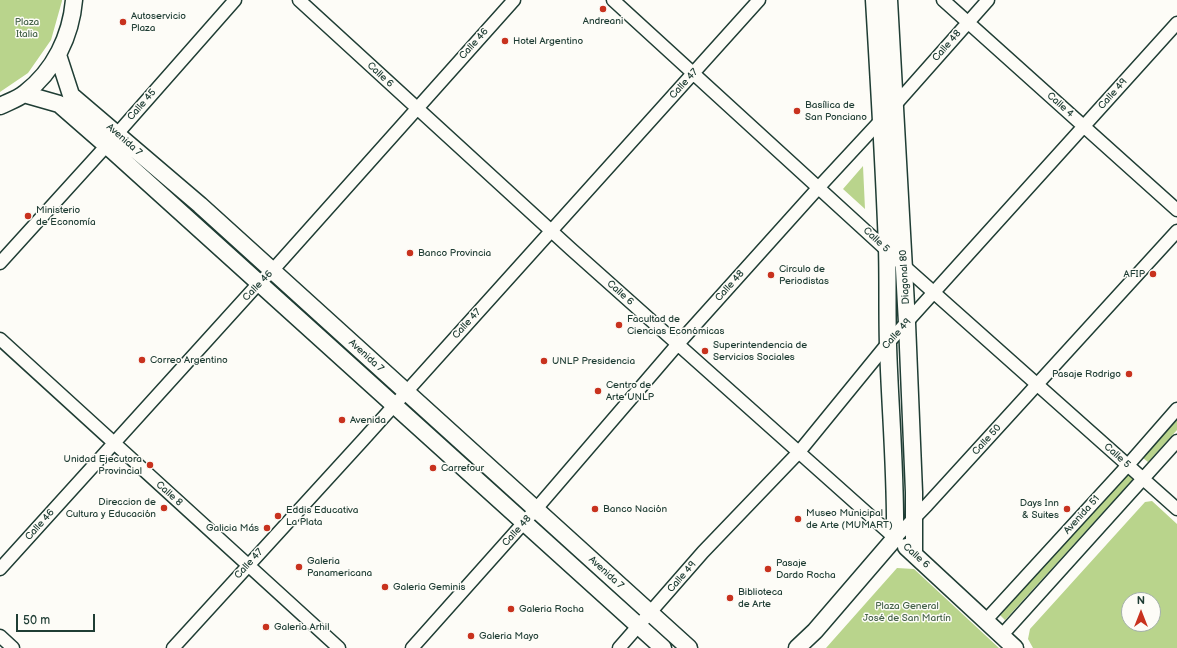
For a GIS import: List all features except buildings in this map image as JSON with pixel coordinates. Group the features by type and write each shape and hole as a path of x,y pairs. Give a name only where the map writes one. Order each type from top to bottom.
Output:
{"main road":[{"path":"0,106 24,94 44,76 64,44 73,16 74,0"},
{"name":"Diagonal 80","path":"874,0 887,249 888,343 892,461 896,500 895,538"},
{"name":"Diagonal 80","path":"889,0 907,323 914,554"},
{"name":"Avenida 7","path":"58,55 71,95 179,187 689,648"},
{"name":"Avenida 7","path":"24,94 59,104 663,648"},
{"name":"Calle 6","path":"895,538 1015,648"},
{"name":"Calle 50","path":"796,648 815,631 895,538"}],"street":[{"name":"Calle 45","path":"0,263 117,134 235,0"},
{"name":"Calle 6","path":"299,0 677,345 895,538"},
{"name":"Calle 46","path":"0,569 272,271 514,0"},
{"name":"Calle 5","path":"613,0 904,266 1177,509"},
{"name":"Calle 47","path":"173,648 394,406 759,0"},
{"name":"Calle 4","path":"943,0 1177,210"},
{"name":"Calle 48","path":"412,648 536,510 677,345 895,105 988,0"},
{"name":"Calle 49","path":"619,648 703,552 799,452 888,343 1177,23"},
{"name":"Calle 50","path":"895,538 1177,231"},
{"name":"Calle 8","path":"0,339 338,648"},
{"name":"Avenida 51","path":"986,620 1128,465 1177,409"},
{"name":"Avenida 51","path":"1002,635 1177,441"},
{"path":"0,636 13,648"}],"green space":[{"name":"Plaza Italia","path":"0,0 62,1 51,40 28,73 0,92"},
{"path":"863,166 865,209 843,189"},
{"path":"1177,420 1177,430 1148,462 1143,458"},
{"path":"1130,472 1135,477 1005,620 1000,615"},
{"path":"1152,501 1177,524 1177,648 1033,648 1028,639 1030,629 1145,502"},
{"name":"Plaza General José de San Martín","path":"897,568 914,569 999,648 826,648"}],"place":[{"name":"Andreani","path":"603,9"},
{"name":"Autoservicio Plaza","path":"123,22"},
{"name":"Hotel Argentino","path":"505,41"},
{"name":"Basílica de San Ponciano","path":"797,111"},
{"name":"Ministerio de Economía","path":"28,216"},
{"name":"Banco Provincia","path":"410,253"},
{"name":"AFIP","path":"1153,274"},
{"name":"Circulo de Periodistas","path":"771,275"},
{"name":"Facultad de Ciencias Económicas","path":"619,325"},
{"name":"Superintendencia de Servicios Sociales","path":"705,351"},
{"name":"Correo Argentino","path":"142,360"},
{"name":"UNLP Presidencia","path":"544,361"},
{"name":"Pasaje Rodrigo","path":"1129,374"},
{"name":"Centro de Arte UNLP","path":"598,391"},
{"name":"Avenida","path":"342,420"},
{"name":"Unidad Ejecutora Provincial","path":"150,465"},
{"name":"Carrefour","path":"433,468"},
{"name":"Direccion de Cultura y Educación","path":"164,508"},
{"name":"Banco Nación","path":"595,509"},
{"name":"Days Inn & Suites","path":"1067,509"},
{"name":"Eddis Educativa La Plata","path":"278,516"},
{"name":"Museo Municipal de Arte (MUMART)","path":"798,519"},
{"name":"Galicia Más","path":"267,528"},
{"name":"Galeria Panamericana","path":"299,567"},
{"name":"Pasaje Dardo Rocha","path":"768,569"},
{"name":"Galeria Geminis","path":"385,587"},
{"name":"Biblioteca de Arte","path":"730,598"},
{"name":"Galeria Rocha","path":"511,609"},
{"name":"Galeria Arhil","path":"266,627"},
{"name":"Galeria Mayo","path":"471,636"}]}
